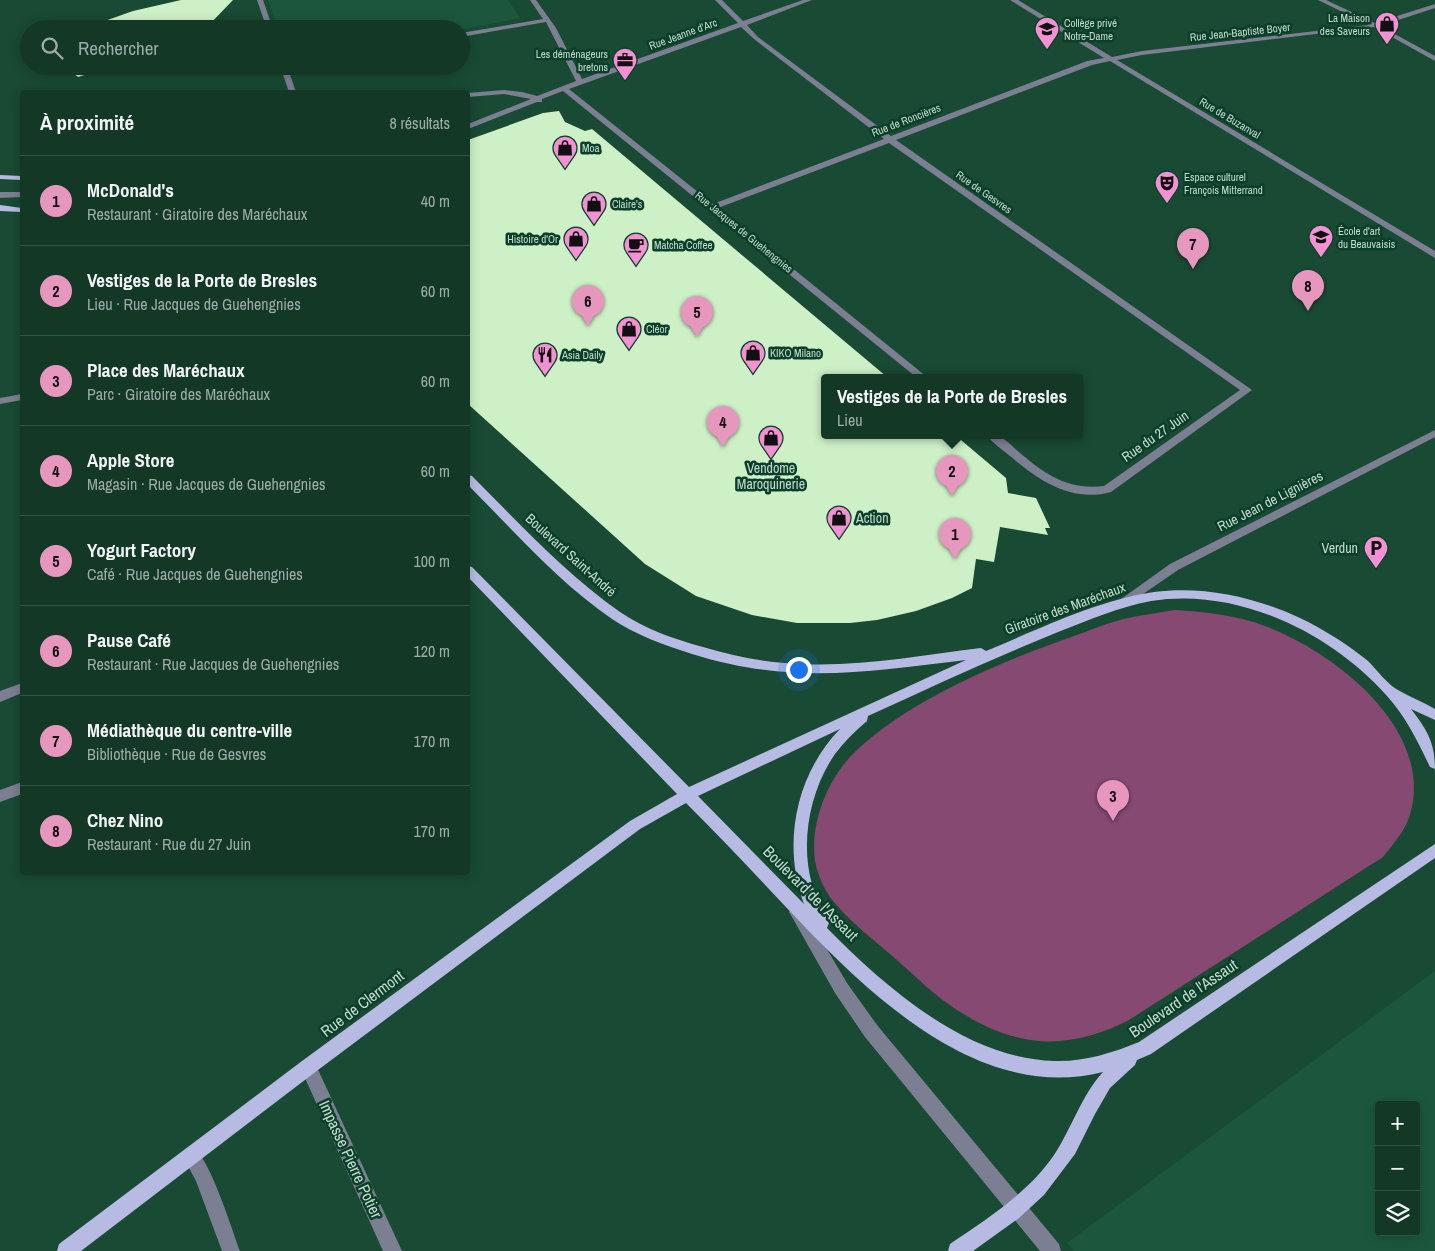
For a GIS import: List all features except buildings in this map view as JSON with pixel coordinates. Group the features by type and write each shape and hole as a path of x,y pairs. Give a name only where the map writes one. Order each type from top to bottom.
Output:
{"main road":[{"path":"0,177 20,178"},
{"path":"0,202 20,202"},
{"path":"0,208 20,210"},
{"name":"Boulevard Saint-André","path":"470,481 560,568 616,615 652,636 722,658"},
{"path":"470,572 687,795"},
{"name":"Giratoire des Maréchaux","path":"687,795 993,652 1122,602 1167,595 1206,595 1226,598 1268,610 1324,636 1362,665 1391,692 1421,733 1435,763"},
{"name":"Giratoire des Maréchaux","path":"722,658 773,667 821,669 993,652"},
{"name":"Giratoire des Maréchaux","path":"1391,692 1435,715"},
{"name":"Giratoire des Maréchaux","path":"842,952 825,930 807,896 801,876 801,835 810,793 826,755 838,739 874,708"},
{"name":"Boulevard de l'Assaut","path":"687,795 870,978 922,1019 948,1036 1001,1060 1029,1067 1077,1069 1096,1066 1119,1060 1145,1048 1435,850"},
{"name":"Rue de Clermont","path":"66,1251 308,1067 618,837 687,795"},
{"path":"957,1251 1016,1209 1047,1180 1062,1161 1094,1095 1106,1078 1145,1048"}],"street":[{"path":"260,0 267,20"},
{"path":"533,0 548,20 580,82"},
{"name":"Rue de Gesvres","path":"718,0 762,42 920,162 1247,390"},
{"name":"Rue Jeanne d'Arc","path":"470,126 537,98 809,0"},
{"name":"Rue de Buzanval","path":"1013,0 1435,255"},
{"path":"1322,0 1435,59"},
{"name":"Rue Jean-Baptiste Boyer","path":"1108,58 1375,26 1435,6"},
{"path":"470,33 548,20"},
{"name":"Rue de Roncières","path":"713,207 1079,67 1108,58"},
{"path":"286,75 291,90"},
{"name":"Rue Jacques de Guehengnies","path":"564,88 918,374"},
{"path":"470,95 510,91 537,98"},
{"name":"Rue Jeanne d'Arc","path":"470,117 537,98"},
{"path":"0,195 20,195"},
{"name":"Rue du 27 Juin","path":"997,439 1051,481 1075,491 1090,492 1107,489 1247,390"},
{"path":"0,400 20,397"},
{"name":"Rue Jean de Lignières","path":"1122,602 1174,567 1435,433"},
{"path":"0,697 20,689"},
{"path":"0,796 20,789"},
{"path":"789,898 841,988 871,1031 1052,1251"},
{"name":"Impasse Pierre Potier","path":"308,1067 393,1251"},
{"path":"191,1155 203,1176 230,1251"}],"shaded area":[{"path":"268,0 508,0 520,18 470,28 470,20 275,20"},
{"path":"1175,610 1232,617 1265,626 1292,638 1320,654 1347,674 1372,697 1392,722 1407,750 1414,780 1409,818 1400,836 1383,857 1129,1020 1090,1036 1062,1041 1034,1041 987,1027 949,1005 933,993 855,924 830,897 818,871 814,847 818,819 827,792 841,767 872,737 897,718 955,685 1046,646 1105,625 1130,618"},
{"path":"1435,971 1435,1251 1074,1251 1067,1243"}],"place":[{"name":"La Maison des Saveurs","path":"1387,45"},
{"name":"Collège privé Notre-Dame","path":"1047,50"},
{"name":"Les déménageurs bretons","path":"625,81"},
{"name":"Moa","path":"565,169"},
{"name":"Espace culturel François Mitterrand","path":"1167,204"},
{"name":"Claire's","path":"594,225"},
{"name":"École d'art du Beauvaisis","path":"1321,258"},
{"name":"Histoire d'Or","path":"576,260"},
{"name":"Matcha Coffee","path":"636,266"},
{"name":"Médiathèque du centre-ville","path":"1193,269"},
{"name":"Chez Nino","path":"1308,311"},
{"name":"Pause Café","path":"588,326"},
{"name":"Yogurt Factory","path":"697,337"},
{"name":"Cléor","path":"629,350"},
{"name":"KIKO Milano","path":"753,374"},
{"name":"Asia Daily","path":"545,376"},
{"name":"Apple Store","path":"723,447"},
{"name":"Vendome Maroquinerie","path":"771,459"},
{"name":"Vestiges de la Porte de Bresles","path":"952,496"},
{"name":"Action","path":"839,539"},
{"name":"McDonald's","path":"955,559"},
{"name":"Verdun","path":"1376,569"},
{"name":"Place des Maréchaux","path":"1113,821"}]}
